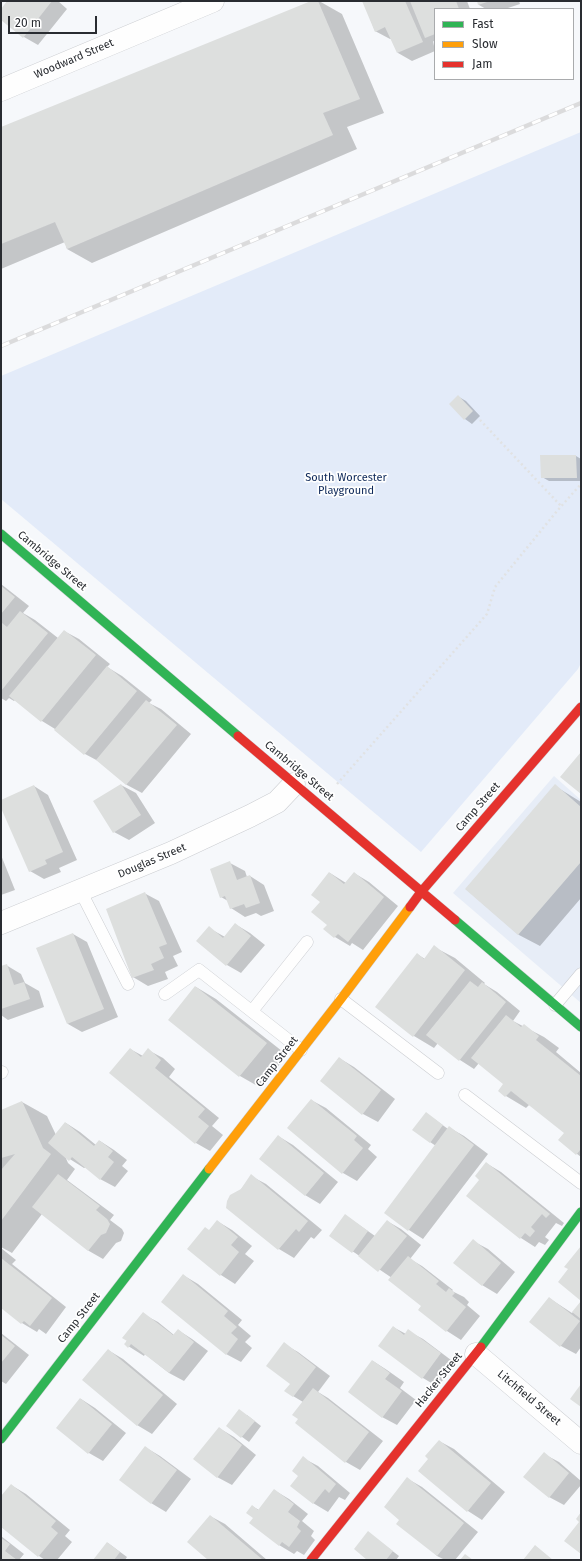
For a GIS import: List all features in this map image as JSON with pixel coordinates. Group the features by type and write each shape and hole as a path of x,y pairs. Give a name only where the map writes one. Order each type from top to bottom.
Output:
{"street":[{"name":"Woodward Street","path":"2,88 213,1"},
{"name":"Cambridge Street","path":"1,534 581,1027"},
{"name":"Camp Street","path":"1,1439 341,999 421,892 581,706"},
{"name":"Douglas Street","path":"1,923 171,853 250,816 277,802 294,784"},
{"name":"Hacker Street","path":"313,1560 476,1354 581,1212"},
{"name":"Litchfield Street","path":"476,1354 581,1443"}],"lane":[{"path":"80,890 128,984"},
{"path":"252,1011 308,942"},
{"path":"165,994 199,970 301,1050"},
{"path":"555,1005 581,974"},
{"path":"341,999 438,1073"},
{"path":"465,1095 581,1183"}],"path":[{"path":"480,420 561,506"},
{"path":"334,788 487,614 495,587 561,506 581,484"}],"shaded area":[{"path":"554,776 581,800 581,1003 453,893"}],"green space":[{"name":"South Worcester Playground","path":"581,132 581,663 578,669 421,852 1,499 1,376"}],"building":[{"path":"7,1 52,1 23,38 1,20 1,9"},
{"path":"311,1 318,1 360,99 323,113 333,135 67,249 55,222 1,244 1,127"},
{"path":"362,1 405,1 423,42 397,53 385,27 375,32"},
{"path":"410,1 456,1 459,8 434,8 434,34 425,38"},
{"path":"477,1 490,1 478,5"},
{"path":"458,395 473,411 464,420 449,404"},
{"path":"540,455 576,455 577,478 541,478"},
{"path":"1,586 15,597 1,614"},
{"path":"20,611 48,633 1,691 1,624 2,623 7,627"},
{"path":"64,630 96,655 41,722 9,696"},
{"path":"107,666 137,691 84,755 54,730"},
{"path":"146,700 177,725 126,785 96,760"},
{"path":"581,752 581,794 560,777"},
{"path":"121,784 141,815 113,833 93,801"},
{"path":"555,784 581,807 581,862 518,935 465,889"},
{"path":"34,785 63,852 45,860 47,864 29,872 1,808 1,800"},
{"path":"230,861 237,880 250,875 260,903 246,908 244,904 230,909 225,896 220,898 210,869"},
{"path":"329,872 344,884 354,872 384,897 348,942 338,934 334,938 323,929 327,925 311,912 320,902 311,895"},
{"path":"145,892 167,944 159,947 164,958 151,964 154,970 132,978 106,909"},
{"path":"235,923 251,936 226,966 196,941 209,926 223,938"},
{"path":"73,933 104,1009 67,1024 36,948"},
{"path":"434,945 465,970 413,1037 375,1007 417,953 424,959"},
{"path":"7,964 14,985 24,982 30,999 1,1009 1,966"},
{"path":"470,981 478,987 482,982 506,1002 459,1061 426,1035"},
{"path":"195,986 267,1043 239,1077 168,1020"},
{"path":"506,1015 521,1027 524,1024 539,1036 536,1040 581,1076 581,1149 576,1155 558,1140 564,1133 511,1091 505,1097 498,1091 503,1084 471,1058"},
{"path":"130,1048 141,1057 148,1048 161,1060 155,1068 205,1109 198,1117 209,1126 195,1144 109,1073"},
{"path":"339,1057 381,1090 362,1115 320,1081"},
{"path":"311,1099 357,1136 354,1140 363,1148 342,1174 287,1128"},
{"path":"22,1101 43,1148 51,1154 1,1221 1,1170 15,1154 1,1158 1,1110"},
{"path":"426,1112 443,1125 430,1143 412,1130"},
{"path":"65,1122 94,1146 99,1140 113,1151 108,1157 114,1162 100,1180 72,1157 69,1161 48,1143"},
{"path":"449,1126 474,1145 408,1231 384,1213"},
{"path":"278,1135 324,1173 305,1196 259,1159"},
{"path":"486,1162 550,1214 546,1218 542,1214 531,1227 535,1231 530,1237 525,1233 520,1239 466,1196 479,1180 475,1176"},
{"path":"58,1174 100,1206 96,1210 107,1219 110,1224 106,1233 101,1235 88,1251 32,1207"},
{"path":"251,1174 308,1221 299,1232 296,1229 278,1250 226,1208 230,1195 241,1189"},
{"path":"345,1214 368,1231 352,1253 329,1236"},
{"path":"217,1220 238,1237 231,1245 239,1252 220,1276 187,1249 205,1227 209,1230"},
{"path":"387,1220 407,1236 378,1272 358,1256"},
{"path":"473,1239 501,1263 482,1286 453,1263"},
{"path":"581,1246 581,1301 558,1282 568,1269 564,1267"},
{"path":"408,1256 439,1281 436,1284 446,1292 449,1288 455,1293 452,1296 466,1307 446,1332 418,1310 421,1306 388,1280"},
{"path":"1,1258 52,1298 30,1326 24,1321 21,1324 1,1308"},
{"path":"183,1274 228,1311 224,1316 237,1327 231,1333 238,1339 226,1355 161,1302"},
{"path":"549,1297 580,1321 560,1347 529,1322"},
{"path":"581,1301 581,1319 572,1312"},
{"path":"143,1312 173,1335 178,1329 194,1342 169,1373 131,1344 128,1348 124,1344 127,1341 122,1338"},
{"path":"393,1326 404,1335 408,1329 441,1353 422,1379 378,1346"},
{"path":"1,1335 15,1346 1,1363"},
{"path":"284,1342 316,1367 293,1397 284,1391 290,1384 266,1366"},
{"path":"108,1349 163,1395 137,1426 82,1380"},
{"path":"372,1360 390,1373 385,1379 402,1391 382,1418 348,1392"},
{"path":"581,1384 581,1407 570,1399"},
{"path":"313,1388 369,1432 345,1463 295,1423 298,1419 292,1415"},
{"path":"80,1398 112,1424 88,1454 56,1428"},
{"path":"239,1409 255,1421 241,1438 226,1426"},
{"path":"219,1427 242,1445 217,1478 193,1459"},
{"path":"439,1440 491,1483 467,1512 418,1471 428,1459 425,1456"},
{"path":"145,1446 177,1470 151,1504 119,1480"},
{"path":"544,1452 569,1473 549,1498 523,1477"},
{"path":"303,1456 336,1484 329,1493 325,1489 313,1504 290,1486 298,1476 292,1471"},
{"path":"407,1477 464,1523 437,1556 396,1524 399,1520 384,1507"},
{"path":"11,1484 56,1521 51,1527 58,1533 38,1557 1,1527 1,1496"},
{"path":"274,1489 294,1504 288,1512 300,1521 297,1527 301,1531 289,1547 282,1542 279,1546 249,1523 253,1518 246,1513 252,1505 258,1510"},
{"path":"581,1512 581,1554 564,1541 579,1522 576,1519"},
{"path":"210,1515 263,1560 208,1560 187,1542"},
{"path":"368,1531 393,1551 386,1560 367,1560 354,1549"},
{"path":"1,1538 10,1544 5,1551 17,1560 1,1560"},
{"path":"107,1542 120,1552 114,1560 93,1560"},
{"path":"535,1545 553,1560 523,1560"},
{"path":"465,1554 473,1560 460,1560"}],"railway":[{"path":"1,346 581,103"}],"traffic: fast":[{"path":"1,534 238,736"},
{"path":"455,920 581,1027"},
{"path":"1,1439 209,1169"},
{"path":"481,1347 581,1212"}],"traffic: slow":[{"path":"209,1169 341,999 410,907"}],"traffic: jam":[{"path":"410,907 421,892 581,707"},
{"path":"238,736 455,920"},
{"path":"311,1560 481,1347"}]}
